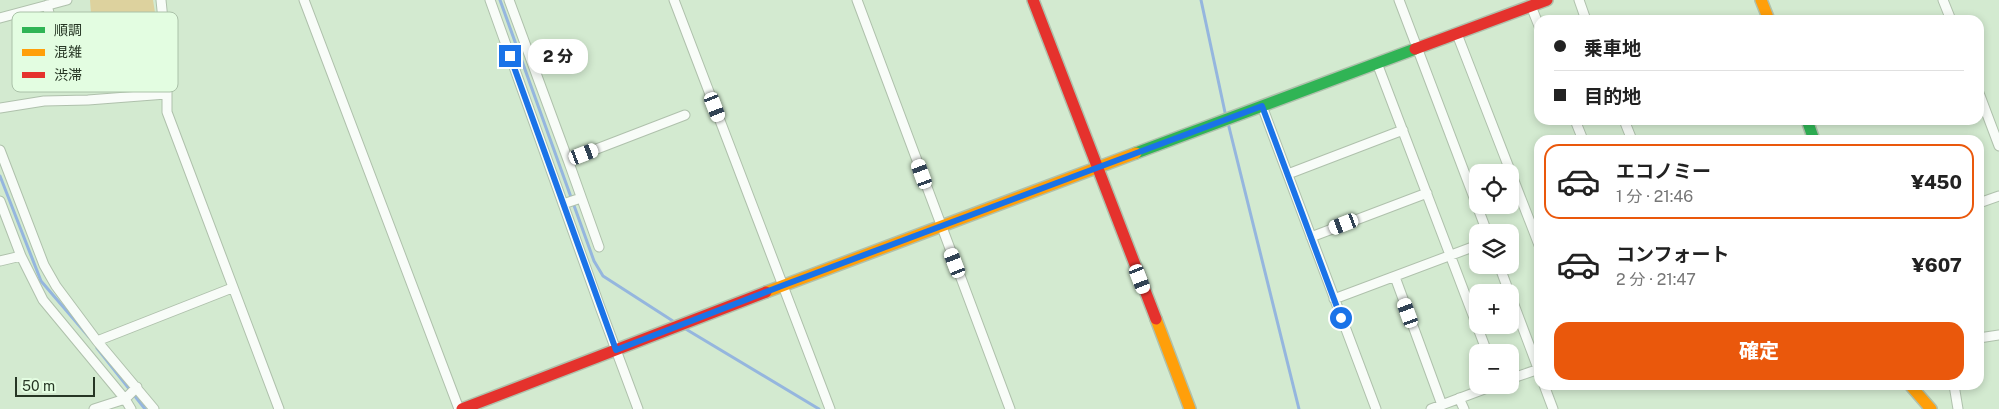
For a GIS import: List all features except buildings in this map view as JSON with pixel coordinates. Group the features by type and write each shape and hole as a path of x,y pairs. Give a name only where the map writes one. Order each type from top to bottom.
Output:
{"street":[{"path":"24,12 67,0"},
{"path":"304,0 460,409 784,285 1547,0"},
{"path":"490,0 562,204 638,409"},
{"path":"510,0 599,247"},
{"path":"674,0 830,409"},
{"path":"857,0 1010,409"},
{"path":"1033,0 1190,409"},
{"path":"1399,0 1484,224"},
{"path":"1579,0 1584,15"},
{"path":"1761,0 1767,15"},
{"path":"1943,0 1949,15"},
{"path":"47,6 49,12"},
{"path":"1531,6 1535,15"},
{"path":"1457,34 1534,232"},
{"path":"1377,63 1484,344"},
{"path":"0,108 44,101 88,100 166,94 167,112 279,409"},
{"path":"1262,106 1376,409"},
{"path":"1984,106 1999,146"},
{"path":"568,160 685,115"},
{"path":"1288,174 1403,130"},
{"path":"0,150 44,265 56,286 97,341 154,409"},
{"path":"1311,237 1427,193"},
{"path":"1984,201 1999,196"},
{"path":"562,204 581,198"},
{"path":"0,201 32,282 43,300 125,399 131,409"},
{"path":"1334,299 1469,249"},
{"path":"0,261 21,256"},
{"path":"1394,276 1442,405"},
{"path":"97,341 232,288"},
{"path":"1519,318 1534,359"},
{"path":"1984,337 1999,335"},
{"path":"1519,377 1534,371"},
{"path":"94,409 125,399 137,388"},
{"path":"1546,390 1553,409"},
{"path":"1914,390 1931,409"},
{"path":"1955,390 1958,409"},
{"path":"1431,409 1471,394"},
{"path":"1460,398 1464,409"}],"shaded area":[{"path":"90,0 153,0 155,12 91,12"}],"waterway":[{"path":"500,0 594,261 603,276 676,323"},
{"path":"1201,0 1226,117"},
{"path":"1228,123 1299,409"},
{"path":"0,176 41,281 89,337"},
{"path":"684,328 819,409"},
{"path":"97,348 145,409"}],"traffic: fast":[{"path":"1136,153 1415,49"},
{"path":"1809,125 1812,135"}],"traffic: slow":[{"path":"1761,0 1767,15"},
{"path":"766,292 1136,153"},
{"path":"1156,319 1190,409"},
{"path":"1914,390 1931,409"}],"traffic: jam":[{"path":"1033,0 1156,319"},
{"path":"1415,49 1547,0"},
{"path":"462,409 766,292"}],"route":[{"path":"510,56 616,350 1262,106 1341,318"}]}
